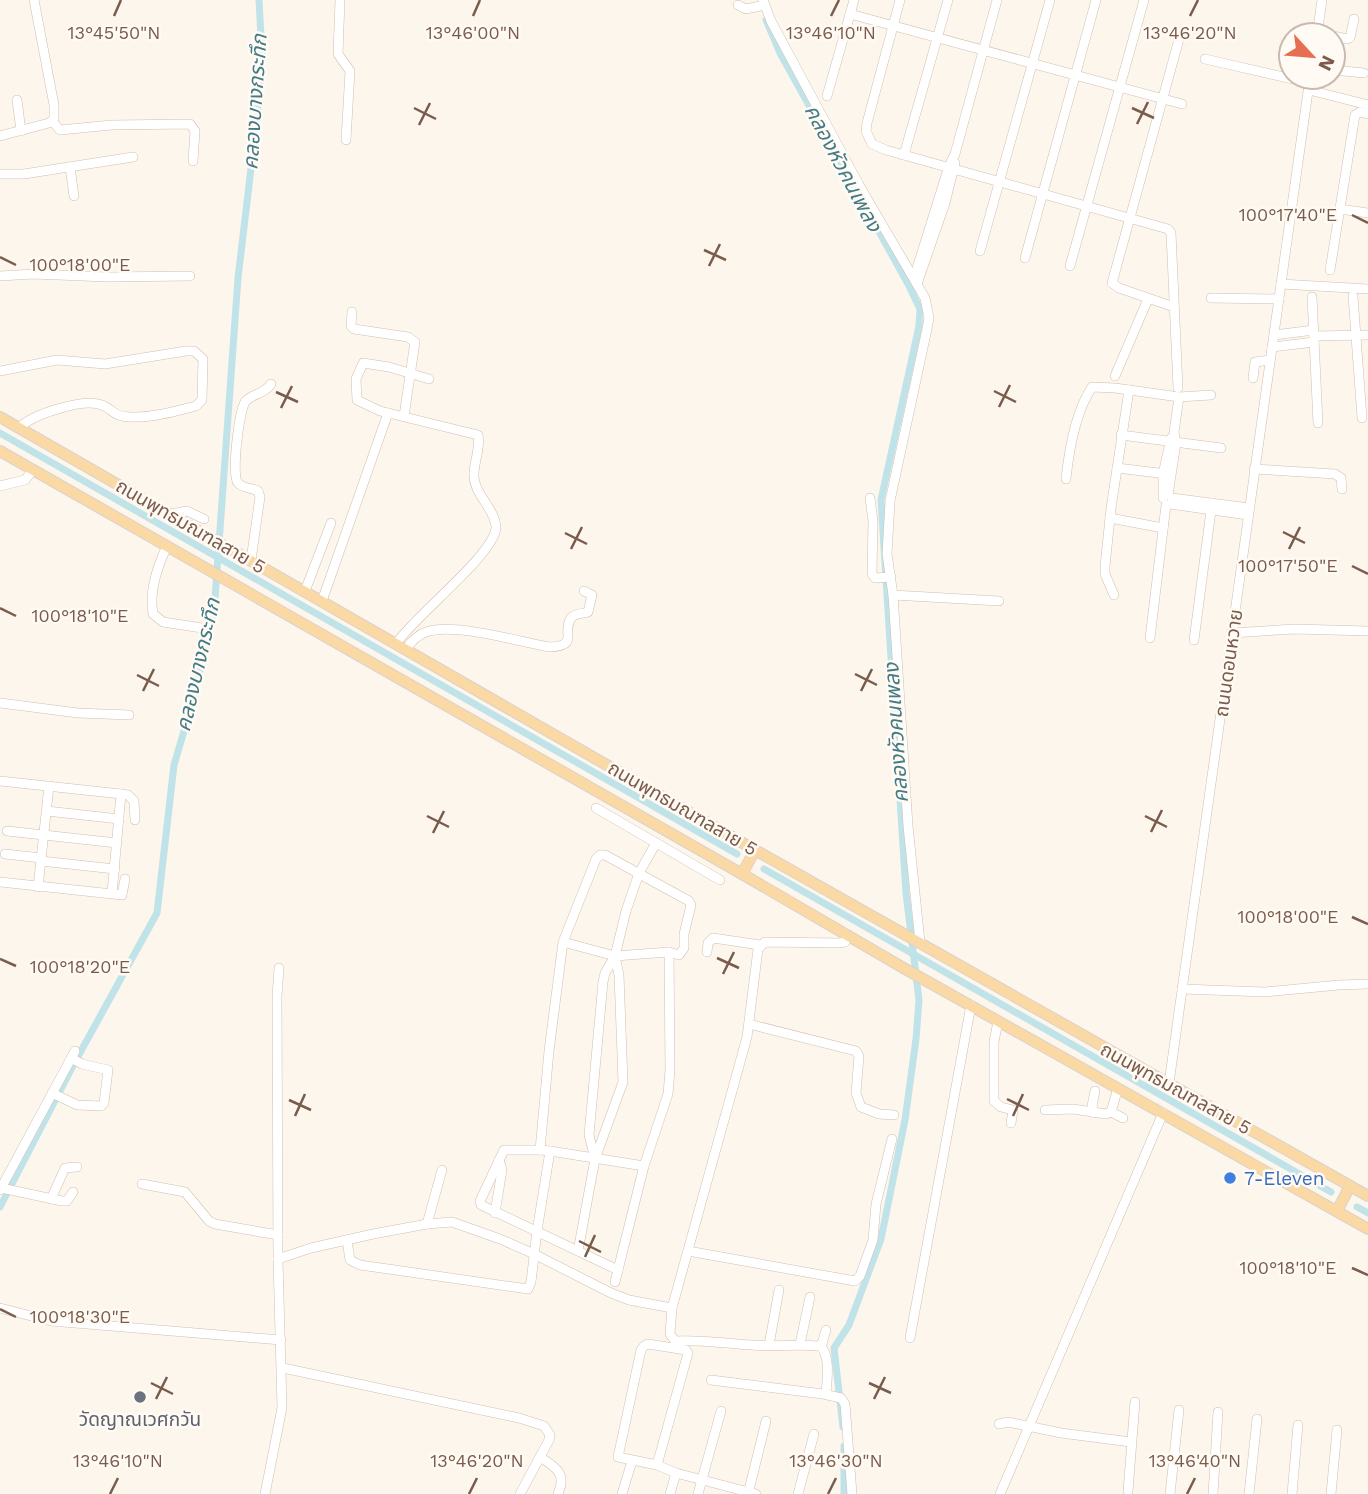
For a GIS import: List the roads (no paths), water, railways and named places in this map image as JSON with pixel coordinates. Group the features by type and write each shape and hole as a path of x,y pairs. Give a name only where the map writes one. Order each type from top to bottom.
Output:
{"main road":[{"name":"ถนนพุทธมณฑลสาย 5","path":"0,417 755,850 1368,1196"},
{"name":"ถนนพุทธมณฑลสาย 5","path":"0,451 907,970 1368,1229"},
{"path":"742,874 755,850"},
{"path":"1337,1211 1350,1186"}],"street":[{"path":"34,0 54,104 52,121"},
{"path":"340,0 338,54 350,71 346,140"},
{"path":"827,96 854,0"},
{"path":"900,0 866,131 876,147 1164,227 1171,233 1179,392 1167,474 1168,500 1150,638"},
{"path":"904,155 948,0"},
{"path":"916,281 952,167 997,0"},
{"path":"980,251 1050,0"},
{"path":"1026,258 1096,0"},
{"path":"1070,266 1144,0"},
{"path":"1319,21 1322,0"},
{"path":"738,5 742,8 759,5 927,302 929,318 890,501 885,578 893,595 908,826 920,942"},
{"path":"850,14 1182,104"},
{"path":"1347,39 1350,38 1354,19"},
{"path":"1174,307 1119,288 1112,283 1181,32"},
{"path":"1205,59 1277,75"},
{"path":"1347,71 1364,73"},
{"name":"ถนนดอนหวาย","path":"1169,1083 1309,91"},
{"path":"1331,91 1368,105"},
{"path":"17,100 20,131"},
{"path":"1330,271 1355,115 1360,112 1368,114"},
{"path":"0,136 52,121"},
{"path":"52,121 60,130 112,125 190,124 195,131 193,161"},
{"path":"0,174 24,174 133,157"},
{"path":"70,167 74,196"},
{"path":"1340,209 1368,213"},
{"path":"0,276 190,276"},
{"path":"1281,284 1368,289"},
{"path":"1312,296 1318,423"},
{"path":"1353,296 1362,418"},
{"path":"1211,298 1279,299"},
{"path":"1115,376 1148,299"},
{"path":"352,312 351,326 354,330 412,338 416,349 404,416"},
{"path":"1274,335 1368,335"},
{"path":"1272,347 1314,336"},
{"path":"0,371 57,360 105,364 186,351 194,351 203,359 202,400 196,406 141,418 115,415 105,406 85,405 36,416 19,428"},
{"path":"1253,378 1255,362 1270,360"},
{"path":"401,646 410,626 491,543 496,527 492,513 474,481 478,435 388,413 356,400 358,369 363,363 389,367 429,379"},
{"path":"251,560 260,497 258,491 241,486 237,482 234,468 242,408 250,397 267,391 271,384"},
{"path":"1066,479 1076,429 1089,391 1096,386 1211,395"},
{"path":"1114,595 1105,574 1110,518 1129,390"},
{"path":"322,601 388,413"},
{"path":"1121,435 1221,448"},
{"path":"1117,468 1167,474"},
{"path":"1254,469 1335,474 1341,478 1342,489"},
{"path":"0,486 25,480 33,470"},
{"path":"870,498 873,521 872,574 885,578"},
{"path":"1168,500 1249,512"},
{"path":"1194,640 1211,506"},
{"path":"172,514 187,511 204,519"},
{"path":"1110,518 1163,528"},
{"path":"305,591 331,523"},
{"path":"167,545 153,594 153,614 163,622 202,628"},
{"path":"401,646 426,632 447,629 550,647 563,646 567,642 571,618 588,612 590,608 592,596 584,591"},
{"path":"893,595 999,601"},
{"path":"1232,633 1295,629 1368,631"},
{"path":"0,703 78,713 129,715"},
{"path":"0,781 128,795 134,801 135,820"},
{"path":"38,887 49,786"},
{"path":"111,893 121,793"},
{"path":"596,808 720,880"},
{"path":"47,811 119,819"},
{"path":"7,831 117,843"},
{"path":"595,1159 589,1135 603,982 615,956 626,911 640,876 658,844"},
{"path":"688,861 696,848"},
{"path":"5,855 115,869"},
{"path":"347,1240 350,1260 360,1265 528,1289 537,1231 545,1151 549,1051 563,942 596,859 605,855 689,901 691,905 682,953 679,955 669,952 615,956 563,942"},
{"path":"0,882 122,895 125,879"},
{"path":"707,951 708,943 713,939 760,945 765,942 839,943 845,942 848,936"},
{"path":"760,945 750,1024 672,1308 670,1334 675,1341 820,1345 827,1361 825,1394"},
{"path":"615,1282 644,1166 668,1094 669,952"},
{"path":"578,1251 595,1159 623,1083 619,975 615,956"},
{"path":"265,1494 280,1427 283,1368 278,1259 279,968"},
{"path":"1182,989 1265,992 1368,984"},
{"path":"910,1338 971,1005"},
{"path":"998,1021 994,1042 994,1101 1013,1110 1011,1123"},
{"path":"750,1024 856,1051 859,1056 856,1093 861,1107 879,1114 894,1115"},
{"path":"53,1094 77,1105 101,1106 104,1103 108,1070 82,1064 73,1056 53,1094 6,1190 66,1201 73,1192"},
{"path":"1111,1112 1118,1088"},
{"path":"1094,1113 1092,1106 1095,1091"},
{"path":"1045,1110 1073,1109 1106,1114 1111,1112 1123,1118"},
{"path":"1000,1494 1163,1113"},
{"path":"688,1251 855,1281 860,1276 873,1240 876,1203 892,1139"},
{"path":"618,1269 486,1209 480,1201 506,1149 545,1151 644,1166"},
{"path":"495,1213 502,1170 499,1160"},
{"path":"51,1199 65,1168 77,1167"},
{"path":"427,1224 442,1170"},
{"path":"142,1184 185,1192 209,1221 215,1224 278,1235"},
{"path":"278,1259 347,1240 427,1224 452,1222 534,1254 611,1293 629,1300 672,1308"},
{"path":"769,1345 779,1290"},
{"path":"800,1345 810,1297"},
{"path":"0,1308 51,1321 281,1340"},
{"path":"820,1345 826,1330"},
{"path":"657,1465 688,1353 686,1350 648,1344 643,1346 618,1457 657,1465 676,1473 751,1493 766,1421"},
{"path":"283,1368 544,1426 550,1435 520,1494"},
{"path":"711,1380 841,1398 845,1404 852,1494"},
{"path":"1128,1491 1135,1402"},
{"path":"1170,1494 1179,1410"},
{"path":"698,1494 721,1411"},
{"path":"1213,1494 1219,1412"},
{"path":"1249,1494 1257,1419"},
{"path":"999,1424 1008,1422 1110,1441 1131,1442"},
{"path":"1292,1494 1298,1425"},
{"path":"1331,1494 1337,1430"},
{"path":"798,1494 814,1434"},
{"path":"540,1457 558,1469 562,1484 558,1494"},
{"path":"622,1494 632,1461"},
{"path":"670,1494 676,1473"}],"waterway":[{"name":"คลองบางกระทึก","path":"0,1207 76,1060 157,913 174,765 214,613 238,278 262,55 259,0"},
{"name":"คลองหัวคนเพลง","path":"766,20 780,53 920,309 919,326 881,500 906,893 919,1000 905,1120 881,1239 849,1325 834,1348 843,1427"},
{"path":"0,433 737,854"},
{"path":"764,869 1331,1192"},
{"path":"1357,1207 1368,1213"},
{"name":"คลองหัวคนเพลง","path":"844,1446 844,1494"}],"place":[{"name":"7-Eleven","path":"1230,1178"},
{"name":"วัดญาณเวศกวัน","path":"140,1397"}]}
